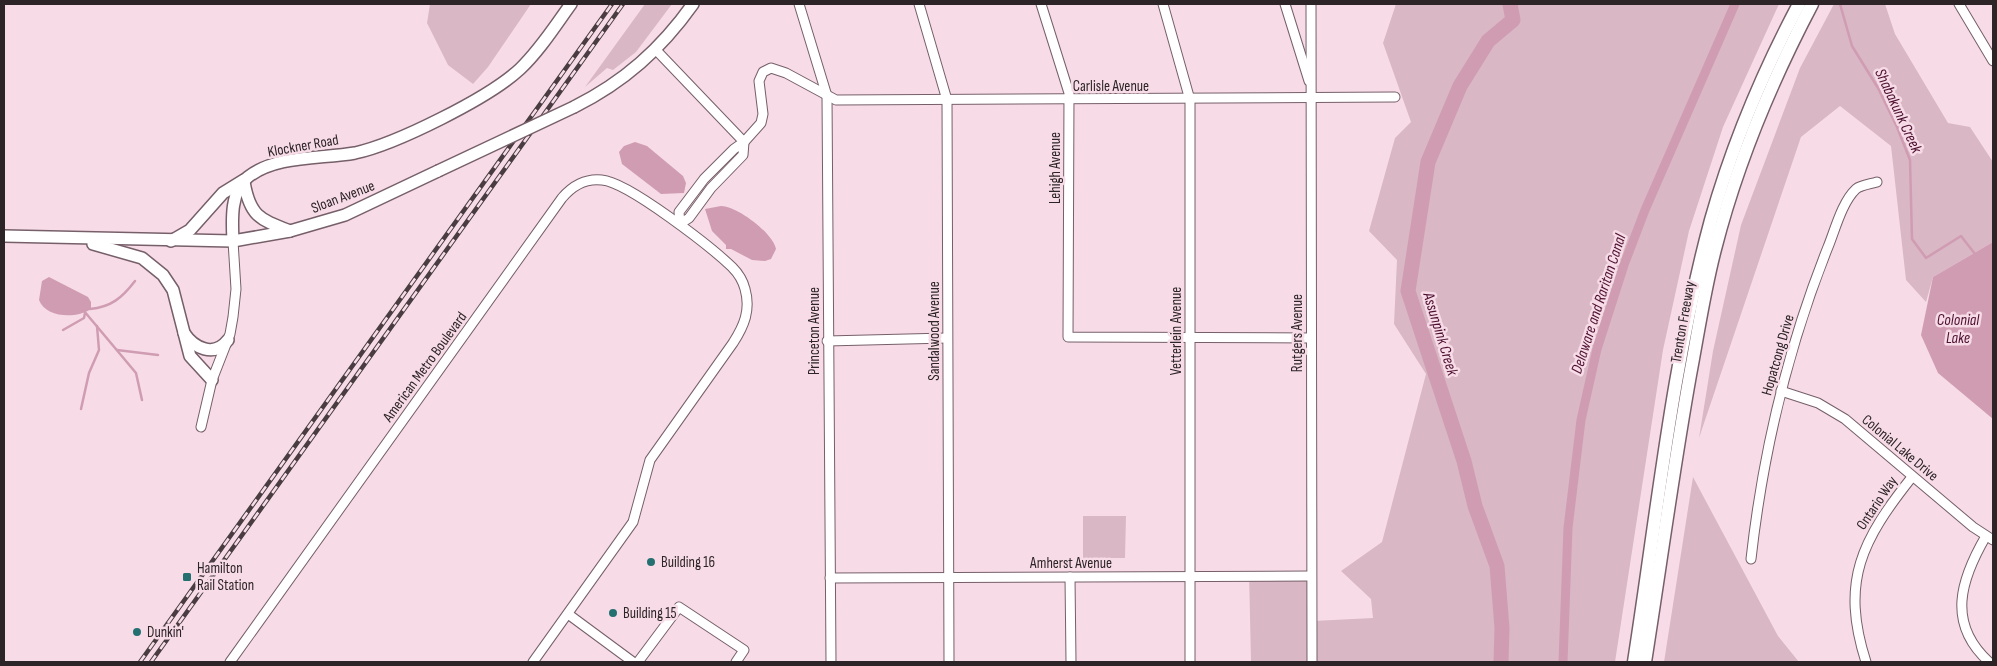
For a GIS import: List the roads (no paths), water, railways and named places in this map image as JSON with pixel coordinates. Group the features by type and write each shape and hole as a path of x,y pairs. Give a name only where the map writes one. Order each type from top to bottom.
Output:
{"highway":[{"name":"Trenton Freeway","path":"1634,662 1666,450 1695,284 1712,219 1736,146 1750,110 1799,4"},
{"name":"Trenton Freeway","path":"1645,662 1676,452 1706,286 1715,249 1737,176 1760,114 1812,4"}],"main road":[{"name":"Klockner Road","path":"171,241 194,226 223,193 274,165 372,148 476,100 499,86 525,65 571,4"},
{"name":"Sloan Avenue","path":"4,236 233,241 290,231 344,215 585,101 617,83 656,50 693,4"},
{"path":"246,180 248,202 256,215 265,221 290,231"},
{"path":"233,241 233,209 238,190 246,180"},
{"path":"72,238 131,254 155,267 173,290 190,356 212,380"},
{"path":"182,329 192,342 203,349 215,349 228,340"}],"street":[{"name":"Princeton Avenue","path":"799,4 827,96 827,340 831,662"},
{"name":"Sandalwood Avenue","path":"919,4 947,100 949,662"},
{"name":"Lehigh Avenue","path":"1041,4 1068,90 1069,100 1068,337 1190,338"},
{"name":"Vetterlein Avenue","path":"1163,4 1190,100 1190,662"},
{"path":"1284,4 1312,94"},
{"name":"Rutgers Avenue","path":"1311,4 1312,662"},
{"path":"1959,4 1993,61"},
{"path":"656,50 744,142 742,155 711,188 689,218 680,224"},
{"name":"Carlisle Avenue","path":"744,142 759,126 762,119 759,85 762,74 767,69 776,68 836,100 1190,100 1312,94 1395,98"},
{"name":"American Metro Boulevard","path":"230,662 566,193 585,182 607,180 622,187 680,224 731,266 738,274 747,299 745,321 733,343 652,457 635,518 533,662"},
{"name":"Hopatcong Drive","path":"1751,559 1766,454 1781,391 1806,304 1847,202 1857,188 1878,182"},
{"path":"201,427 212,380 228,340 235,299 233,241"},
{"path":"827,340 947,338"},
{"path":"1190,338 1311,338"},
{"name":"Colonial Lake Drive","path":"1781,391 1818,403 1832,410 1912,477 1990,538"},
{"name":"Ontario Way","path":"1866,662 1857,622 1855,602 1863,552 1879,520 1912,477"},
{"path":"1989,662 1970,638 1964,619 1962,600 1966,574 1990,538"},
{"name":"Amherst Avenue","path":"830,578 1311,576"},
{"path":"1070,577 1071,662"},
{"path":"638,662 679,607 744,650 736,662"},
{"path":"568,614 633,662"}],"water":[{"path":"635,142 647,146 683,176 686,183 684,193 661,194 622,164 619,152 624,146"},
{"path":"721,206 736,210 761,228 776,249 771,259 765,261 752,260 731,249 726,249 726,245 712,231 705,209"},
{"name":"Colonial Lake","path":"1993,242 1993,419 1938,373 1921,335 1933,277"},
{"path":"49,277 88,297 91,302 91,309 70,315 62,315 48,310 39,300 42,281"}],"waterway":[{"name":"Assunpink Creek","path":"1501,662 1502,628 1497,566 1475,506 1464,461 1408,291 1428,162 1460,86 1488,41 1513,20 1510,4"},
{"name":"Delaware and Raritan Canal","path":"1563,662 1568,528 1581,420 1597,349 1624,265 1645,210 1735,4"},
{"name":"Shabakunk Creek","path":"1840,4 1852,46 1878,88 1897,127 1910,160 1912,239 1926,258 1961,236 1975,254"},
{"path":"90,309 115,301 135,281"},
{"path":"84,311 136,373 142,400"},
{"path":"63,330 84,318 85,313"},
{"path":"81,409 89,373 99,350 97,326"},
{"path":"117,350 158,355"}],"railway":[{"path":"140,662 612,4"},
{"path":"151,662 623,4"}],"place":[{"name":"Building 16","path":"651,562"},
{"name":"Hamilton Rail Station","path":"187,577"},
{"name":"Building 15","path":"613,613"},
{"name":"Dunkin'","path":"137,632"}]}
